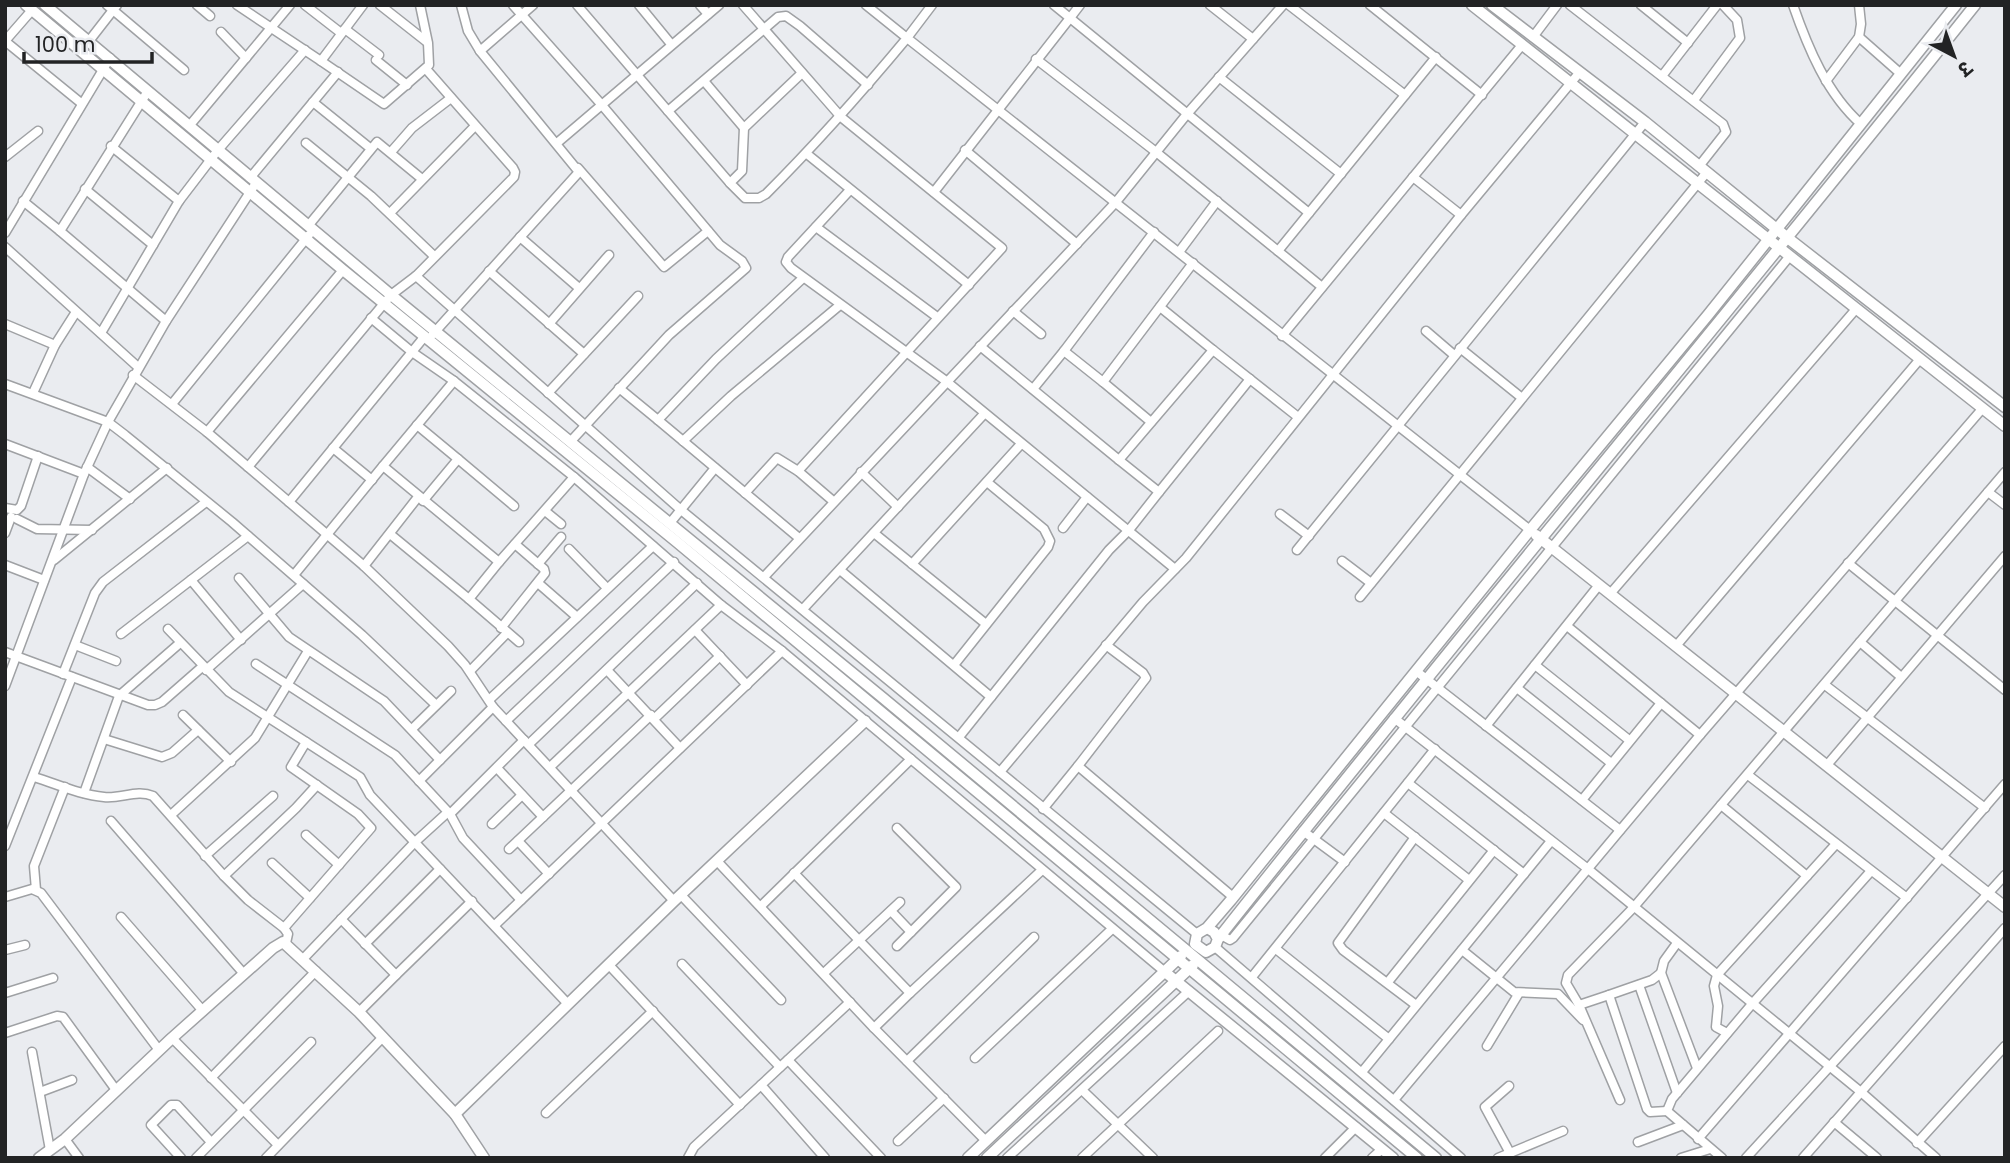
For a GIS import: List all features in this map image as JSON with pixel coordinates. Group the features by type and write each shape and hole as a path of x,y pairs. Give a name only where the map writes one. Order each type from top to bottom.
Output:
{"street":[{"path":"45,5 190,125 214,155"},
{"path":"197,5 210,16"},
{"path":"237,5 384,104 426,69 430,61 419,5"},
{"path":"190,125 290,5"},
{"path":"305,5 341,33 345,29"},
{"path":"321,61 363,5"},
{"path":"380,5 428,43"},
{"path":"461,5 468,31 480,51 664,267 708,231"},
{"path":"513,5 724,249 746,264 746,268 669,335 571,441"},
{"path":"480,51 533,5"},
{"path":"577,5 745,198 759,198 766,194 807,153 841,117 932,5"},
{"path":"639,5 671,44"},
{"path":"700,5 708,14"},
{"path":"557,143 719,5"},
{"path":"743,5 841,117 1002,248 798,471"},
{"path":"866,5 2005,907"},
{"path":"1054,5 1309,212"},
{"path":"934,192 1080,5"},
{"path":"1210,5 1253,39"},
{"path":"764,577 1116,202 1187,114 1283,5"},
{"path":"1289,5 1405,95"},
{"path":"1370,5 1482,94"},
{"path":"1472,5 2005,426"},
{"path":"1533,37 1557,5"},
{"path":"1360,597 1698,183 1726,132 1725,128 1694,100 1570,5"},
{"path":"1641,5 1688,43"},
{"path":"1662,76 1717,5"},
{"path":"1694,100 1740,38 1737,20 1723,5"},
{"path":"1793,5 1803,34 1826,81 1847,113 1861,124"},
{"path":"1826,81 1858,37 1861,24 1858,5"},
{"path":"968,1158 1178,960 1207,928 1769,240 1956,5"},
{"path":"986,1158 1215,943 1540,538 1789,239 1975,5"},
{"path":"89,41 112,7 184,70"},
{"path":"1499,7 1533,37 1704,168 1789,239 2005,407"},
{"path":"81,103 5,41 29,8 141,100 252,184 430,335 655,517 670,523 875,708 1417,1158"},
{"path":"668,111 763,29 778,18 786,16 868,85"},
{"path":"345,29 407,85"},
{"path":"221,32 246,58"},
{"path":"1858,37 1901,74"},
{"path":"1282,336 1522,45"},
{"path":"101,334 179,201 214,155 305,50"},
{"path":"1278,251 1436,57"},
{"path":"5,233 110,58"},
{"path":"1036,60 1156,152 1322,287"},
{"path":"248,467 387,299 415,276 514,177 515,172 426,69"},
{"path":"5,686 86,470 133,375 252,184 338,72"},
{"path":"744,128 802,73"},
{"path":"1000,772 1106,645 1175,569 1579,73"},
{"path":"1219,77 1341,174"},
{"path":"704,80 744,128 742,171 730,183"},
{"path":"60,231 148,90"},
{"path":"391,152 412,128 451,98"},
{"path":"313,102 370,148"},
{"path":"1297,550 1645,122"},
{"path":"390,213 475,126"},
{"path":"5,157 38,131"},
{"path":"172,404 309,232 370,148 377,142 422,179"},
{"path":"306,143 390,213 434,256"},
{"path":"111,146 179,201"},
{"path":"965,150 1077,244"},
{"path":"807,153 969,285"},
{"path":"289,502 412,352 454,311 579,172 578,168"},
{"path":"1413,177 1461,215"},
{"path":"85,189 153,245"},
{"path":"850,190 786,262 803,278 946,381 1175,569"},
{"path":"23,201 166,321"},
{"path":"1179,252 1217,201"},
{"path":"816,228 937,317"},
{"path":"309,232 343,270 387,299"},
{"path":"1033,389 1154,232"},
{"path":"520,237 579,288"},
{"path":"5,247 138,367"},
{"path":"549,324 608,254"},
{"path":"415,276 681,510 1000,772 1198,948 1233,938 1790,257"},
{"path":"1103,382 1193,263"},
{"path":"207,432 343,270"},
{"path":"489,271 584,354"},
{"path":"658,420 716,359 803,278"},
{"path":"548,393 638,296"},
{"path":"683,441 731,396 840,305"},
{"path":"1160,307 1298,417"},
{"path":"1609,594 1856,309"},
{"path":"1013,311 1041,334"},
{"path":"33,393 55,345 76,312"},
{"path":"371,317 412,352 451,379 574,477 721,605 782,651 1112,929 1393,1158"},
{"path":"5,324 55,345"},
{"path":"1426,331 1454,355"},
{"path":"430,335 459,364 571,441 716,574 730,579 1193,943 1198,960 1436,1158"},
{"path":"980,346 1159,492"},
{"path":"1460,348 1522,398"},
{"path":"1119,460 1213,349"},
{"path":"1064,351 1151,422"},
{"path":"1676,646 1920,359"},
{"path":"293,575 417,425 459,364"},
{"path":"133,375 207,432 364,566 457,655 491,704 602,824 782,1000"},
{"path":"959,737 1250,379"},
{"path":"5,384 108,422 248,536 393,662 436,705"},
{"path":"619,388 799,538"},
{"path":"1395,1100 1700,735 1982,409"},
{"path":"803,609 984,414"},
{"path":"417,425 514,506"},
{"path":"5,444 86,470 130,499"},
{"path":"912,564 1021,444"},
{"path":"333,448 372,480"},
{"path":"5,508 17,510 21,506 38,456"},
{"path":"745,493 778,458 798,471 833,502"},
{"path":"364,566 420,499 458,459"},
{"path":"383,466 499,562"},
{"path":"51,562 167,468"},
{"path":"670,523 715,468"},
{"path":"861,472 898,507"},
{"path":"1620,1100 1579,1005 1566,983 1568,975 1634,907 2005,472"},
{"path":"469,599 574,477"},
{"path":"954,665 1050,541 1044,529 987,482"},
{"path":"1988,492 2005,505"},
{"path":"1063,528 1087,497"},
{"path":"5,846 34,777 68,676 75,645 95,593 103,582 206,502"},
{"path":"545,511 561,524"},
{"path":"1280,514 1309,536"},
{"path":"5,533 14,518 37,529 92,530"},
{"path":"874,533 986,624"},
{"path":"390,534 519,642"},
{"path":"121,634 248,536"},
{"path":"538,564 561,537"},
{"path":"470,671 545,573 515,544"},
{"path":"419,781 577,617 653,546"},
{"path":"569,550 607,588"},
{"path":"1826,765 1935,635 2001,567 2005,556"},
{"path":"1342,561 1371,583"},
{"path":"506,721 674,562"},
{"path":"1848,564 2005,690"},
{"path":"5,565 44,580"},
{"path":"840,570 991,697"},
{"path":"303,959 415,842 716,574"},
{"path":"239,578 289,637 384,701 440,760"},
{"path":"191,580 240,640"},
{"path":"538,583 577,617"},
{"path":"5,652 119,696 155,705 240,640 303,584"},
{"path":"1486,726 1599,585"},
{"path":"550,767 721,605"},
{"path":"1567,626 1700,735"},
{"path":"168,629 229,692 360,777 370,795 568,1004"},
{"path":"695,630 747,685"},
{"path":"1860,642 1900,676"},
{"path":"84,793 119,696 180,643"},
{"path":"75,645 116,661"},
{"path":"1043,809 1146,678 1106,645"},
{"path":"172,815 255,738 308,651"},
{"path":"495,925 782,651"},
{"path":"509,849 720,656"},
{"path":"256,664 388,748 449,813 463,838 521,900"},
{"path":"1535,665 1629,740"},
{"path":"607,670 680,748"},
{"path":"1416,671 1620,830"},
{"path":"1825,685 1985,808"},
{"path":"1517,688 1611,763"},
{"path":"412,729 451,691"},
{"path":"875,708 883,698"},
{"path":"1582,800 1661,703"},
{"path":"183,715 230,762"},
{"path":"1394,718 1588,869 1861,1092 1936,1158"},
{"path":"456,1114 716,861 865,721"},
{"path":"104,739 162,757 172,753 198,730"},
{"path":"284,928 371,828 358,814 291,767 306,742"},
{"path":"1252,977 1435,749"},
{"path":"761,906 911,759"},
{"path":"1078,766 1233,897"},
{"path":"497,768 543,817"},
{"path":"1748,775 1907,898"},
{"path":"34,777 84,793 116,797 145,792 153,796 224,876 284,928 288,934 286,943"},
{"path":"1408,783 1524,874"},
{"path":"224,876 317,785"},
{"path":"1698,1139 2005,785"},
{"path":"65,787 34,866 36,890 159,1050"},
{"path":"492,824 522,794"},
{"path":"205,856 273,796"},
{"path":"1721,805 1807,876"},
{"path":"1384,813 1469,880"},
{"path":"111,821 244,974"},
{"path":"897,828 956,887 897,946"},
{"path":"1303,831 1345,862"},
{"path":"306,835 339,865"},
{"path":"1415,837 1338,943 1343,950 1416,1005"},
{"path":"518,841 549,874"},
{"path":"1362,1072 1551,841"},
{"path":"1727,1033 1716,1027 1718,1006 1714,986 1717,975 1836,844"},
{"path":"1388,982 1493,850"},
{"path":"716,861 874,1028 986,1141"},
{"path":"272,863 310,898"},
{"path":"365,944 440,869"},
{"path":"874,1028 1042,870"},
{"path":"1667,1111 1676,1093 1697,1068 1871,871"},
{"path":"794,873 910,993"},
{"path":"1746,1158 2005,875"},
{"path":"5,897 36,890"},
{"path":"359,1012 472,901"},
{"path":"824,973 900,902"},
{"path":"891,911 911,932"},
{"path":"121,916 203,1011"},
{"path":"341,919 396,975"},
{"path":"1207,928 1214,932 1215,943 1252,977 1461,1158"},
{"path":"1803,1158 2005,928"},
{"path":"975,1058 1112,929"},
{"path":"907,1061 1034,937"},
{"path":"39,1158 65,1139 172,1038 279,943 286,943 359,1012 456,1114 484,1158"},
{"path":"1676,943 1664,961 1661,974 1697,1068"},
{"path":"5,950 25,945"},
{"path":"1276,949 1390,1039"},
{"path":"1461,950 1495,978 1519,993 1558,994 1588,1028"},
{"path":"682,964 780,1067"},
{"path":"609,965 740,1105"},
{"path":"211,1078 316,971"},
{"path":"1579,1005 1639,985 1661,974"},
{"path":"5,993 53,978"},
{"path":"1639,985 1676,1093"},
{"path":"1007,1158 1189,991"},
{"path":"1487,1046 1519,993"},
{"path":"1609,995 1647,1109 1650,1112 1667,1111 1722,1158"},
{"path":"688,1158 694,1147 850,1002"},
{"path":"546,1114 653,1011"},
{"path":"5,1033 57,1016 64,1017 116,1090"},
{"path":"1082,1158 1217,1031"},
{"path":"266,1158 383,1037"},
{"path":"172,1038 278,1145"},
{"path":"195,1158 311,1042"},
{"path":"1917,1143 2005,1046"},
{"path":"32,1052 50,1150"},
{"path":"788,1060 881,1158"},
{"path":"40,1092 72,1080"},
{"path":"761,1085 825,1158"},
{"path":"1508,1086 1485,1107 1510,1153"},
{"path":"1082,1090 1147,1156"},
{"path":"898,1141 944,1098"},
{"path":"181,1158 151,1125 172,1105 177,1105 211,1142"},
{"path":"1376,1124 1384,1114"},
{"path":"1834,1122 1866,1154 1877,1158"},
{"path":"1638,1142 1683,1125"},
{"path":"1325,1158 1356,1127"},
{"path":"1499,1158 1563,1131"},
{"path":"65,1139 79,1158"},
{"path":"1372,1158 1382,1149"},
{"path":"1681,1158 1710,1149"}]}
